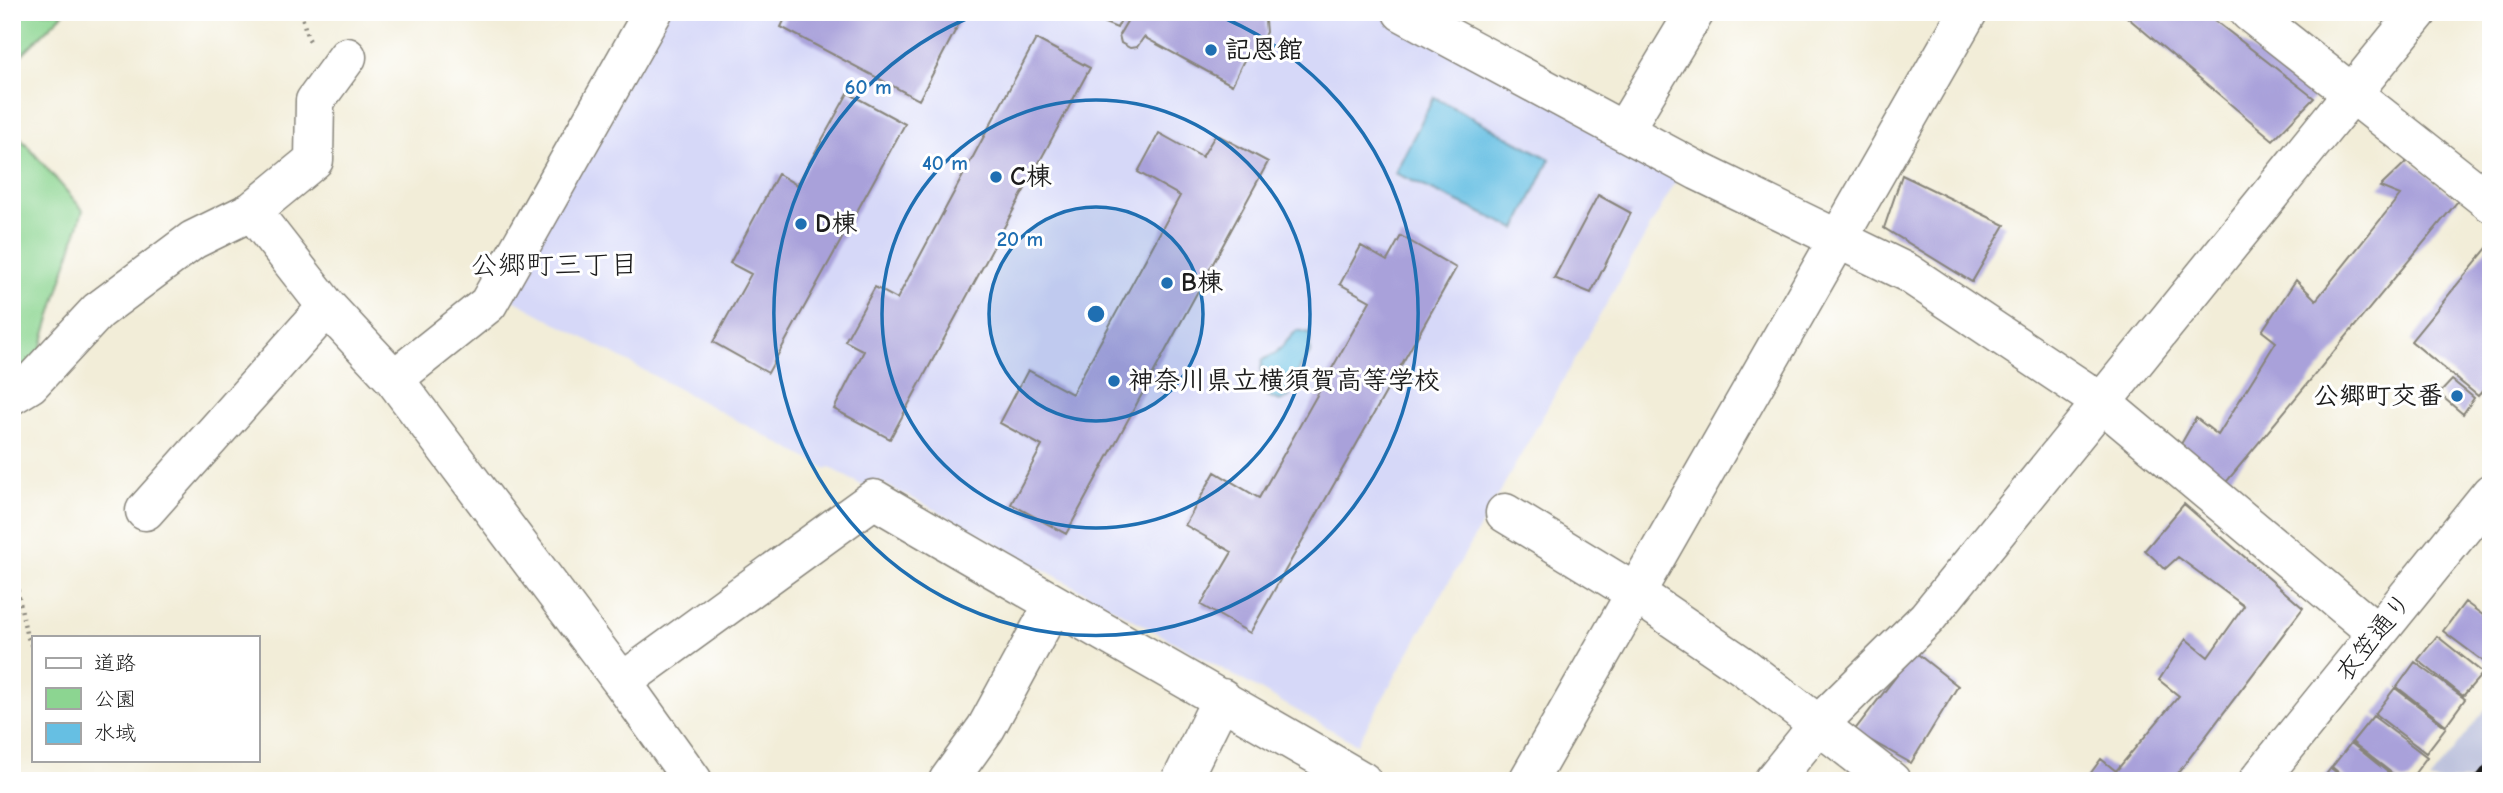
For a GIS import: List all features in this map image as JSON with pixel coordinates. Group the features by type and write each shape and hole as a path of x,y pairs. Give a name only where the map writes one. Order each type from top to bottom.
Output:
{"street":[{"path":"394,379 488,304 653,12"},
{"path":"1402,12 1698,171 1908,273 2101,402 2377,633"},
{"path":"1623,130 1696,12"},
{"path":"1528,781 1968,12"},
{"path":"2249,12 2491,203"},
{"path":"1773,781 1819,724 1927,618 2418,12"},
{"path":"12,395 30,384 98,311 193,240 252,211 314,160 314,101 347,57"},
{"path":"252,211 327,307 394,379 694,781"},
{"path":"145,511 327,307"},
{"name":"衣笠通り","path":"2258,781 2491,494"},
{"path":"622,682 874,499 1053,605 1222,698 1362,781"},
{"path":"1505,513 1637,594 1744,667 1891,781"},
{"path":"948,781 986,728 1053,605"},
{"path":"1181,781 1222,698"}],"path":[{"path":"12,562 26,633 32,647"}],"shaded area":[{"name":"神奈川県立横須賀高等学校","path":"663,12 1401,12 1680,174 1357,744 946,515 878,481 863,486 829,467 827,469 506,296"},
{"path":"2491,702 2491,781 2429,781"}],"green space":[{"path":"12,12 65,12 12,64"},
{"path":"12,128 83,210 30,384 12,395"}],"water":[{"path":"1434,97 1550,159 1516,229 1395,173"},
{"path":"1297,330 1310,333 1310,353 1295,377 1289,397 1280,401 1267,396 1261,371 1262,360 1275,354"}],"building":[{"path":"788,12 965,12 919,100 781,27"},
{"name":"記恩館","path":"1269,12 1265,21 1266,32 1259,47 1245,58 1232,85 1144,37 1137,47 1130,48 1121,43 1119,35 1129,18 1123,16 1117,28 1095,19 1064,13"},
{"path":"2121,12 2204,12 2314,98 2273,140"},
{"name":"C棟","path":"1036,39 1090,68 890,439 834,409 864,351 845,341 875,287 897,299"},
{"name":"D棟","path":"848,93 905,124 768,373 713,342 751,274 730,263 778,174 797,185"},
{"name":"B棟","path":"1159,133 1202,157 1216,134 1268,162 1066,534 1011,504 1042,446 1000,423 1028,370 1072,394 1180,196 1138,172"},
{"path":"2408,160 2458,201 2223,486 2181,444 2196,418 2218,435 2276,342 2262,331 2296,280 2316,300 2400,195 2380,187"},
{"path":"1902,175 2005,225 1972,282 1884,228"},
{"path":"1598,195 1631,213 1591,293 1554,278"},
{"path":"1401,236 1456,268 1250,633 1201,605 1232,552 1185,525 1215,472 1259,498 1370,301 1340,284 1361,246 1387,261"},
{"path":"2491,243 2491,381 2478,396 2411,341"},
{"name":"公郷町交番","path":"2452,380 2474,398 2463,414 2439,394"},
{"path":"2184,504 2303,608 2172,781 2085,781 2101,759 2116,771 2179,696 2159,680 2186,639 2208,657 2244,606 2178,557 2165,569 2145,550"},
{"path":"2465,602 2491,621 2491,667 2443,631"},
{"path":"2437,636 2483,673 2463,696 2418,660"},
{"path":"1915,652 1958,686 1911,763 1854,731"},
{"path":"2415,662 2465,699 2446,725 2397,687"},
{"path":"2395,688 2446,727 2426,753 2375,714"},
{"path":"2373,716 2427,757 2409,781 2402,781 2352,742"},
{"path":"2351,743 2399,781 2349,781 2332,767"},
{"path":"2331,768 2346,781 2321,781"}],"railway":[{"path":"2475,781 2491,761"}],"place":[{"name":"記恩館","path":"1211,50"},
{"name":"C棟","path":"996,177"},
{"name":"D棟","path":"801,224"},
{"name":"B棟","path":"1167,283"},
{"name":"神奈川県立横須賀高等学校","path":"1114,381"},
{"name":"公郷町交番","path":"2457,396"}],"district":[{"name":"公郷町三丁目","path":"554,265"}]}
